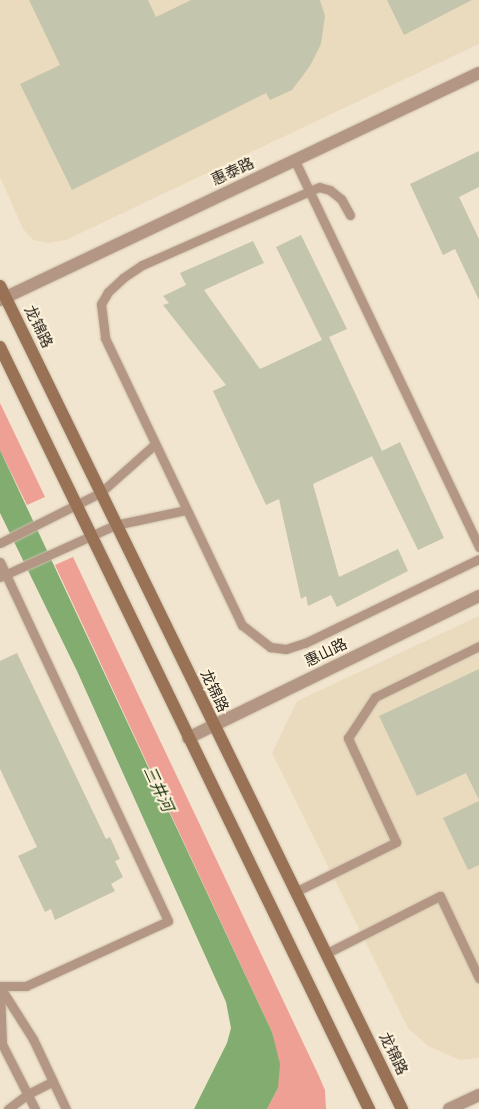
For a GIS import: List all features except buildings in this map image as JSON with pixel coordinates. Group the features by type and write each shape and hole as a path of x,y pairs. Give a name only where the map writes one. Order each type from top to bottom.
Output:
{"main road":[{"name":"龙锦路","path":"2,295 402,1109"},
{"path":"0,347 368,1109"}],"street":[{"name":"惠泰路","path":"2,295 294,161 479,73"},
{"name":"惠山路","path":"188,738 479,596"},
{"path":"449,1109 479,1095"}],"lane":[{"path":"294,161 479,547"},
{"path":"350,215 341,199 330,190 319,187 142,266 108,292 101,304 105,338 242,625 270,647 286,648 305,643 479,558"},
{"path":"2,542 76,507 100,493 155,444"},
{"path":"3,575 116,525 186,510"},
{"path":"0,562 3,575 168,921 26,986 0,986"},
{"path":"295,892 396,842 348,738 375,697 479,646"},
{"path":"325,954 440,896 479,978"},
{"path":"0,986 33,1039 66,1109"},
{"path":"0,991 2,1044 35,1109"},
{"path":"8,1109 28,1094 53,1081"}],"shaded area":[{"path":"0,0 479,0 479,44 66,240 48,243 33,240 23,229 0,177"},
{"path":"0,403 45,497 27,505 0,450"},
{"path":"73,557 318,1074 325,1090 326,1109 267,1109 278,1088 272,1032 55,565"},
{"path":"479,616 479,1058 460,1060 428,1046 408,1028 272,753 297,701"}],"water":[{"name":"三井河","path":"0,450 272,1032 280,1064 278,1088 267,1109 194,1109 227,1043 231,1028 226,1002 77,671 0,513"}]}
